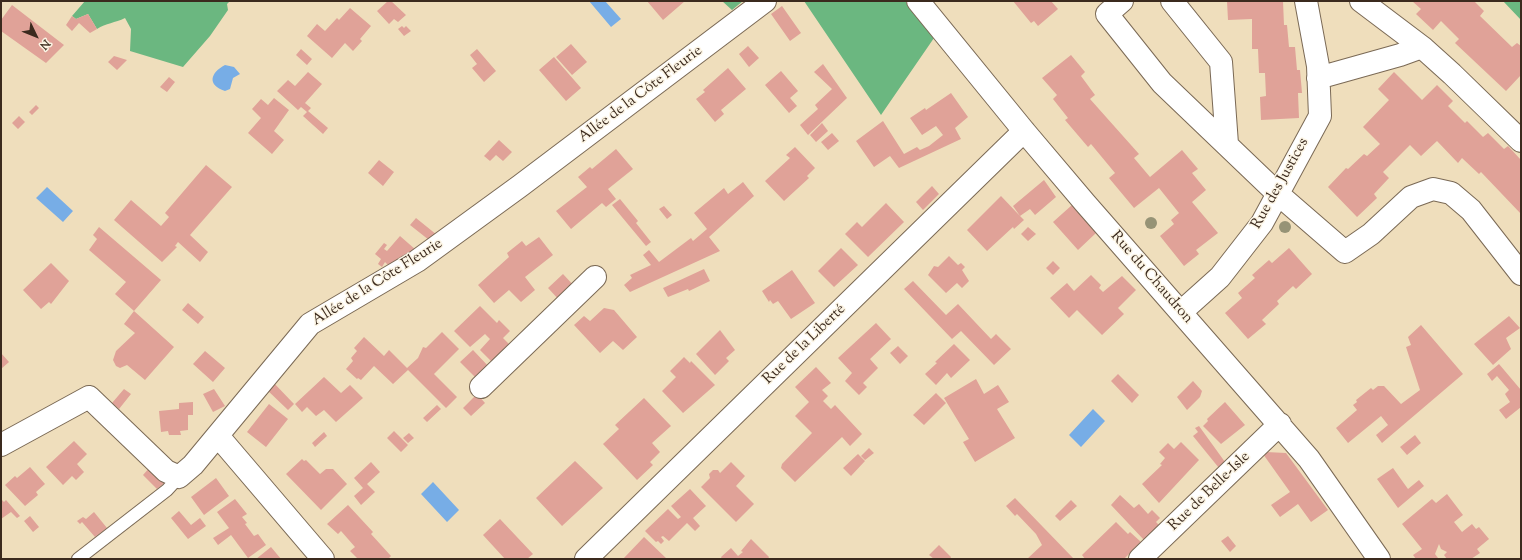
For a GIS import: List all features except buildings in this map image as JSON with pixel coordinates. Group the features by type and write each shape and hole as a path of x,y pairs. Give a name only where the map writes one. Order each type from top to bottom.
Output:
{"street":[{"name":"Allée de la Côte Fleurie","path":"179,477 193,465 218,436 310,324 417,261 520,186 765,1"},
{"name":"Rue du Chaudron","path":"918,1 1024,131 1309,459 1379,559"},
{"path":"1122,1 1107,14 1162,83 1278,194 1345,252 1371,234 1411,197 1433,189 1451,193 1471,210 1518,261"},
{"path":"1172,1 1221,62 1227,144"},
{"name":"Rue des Justices","path":"1181,312 1220,277 1262,223 1320,116 1318,66 1306,1"},
{"path":"1361,1 1422,47 1521,141"},
{"path":"1318,78 1400,56 1422,47"},
{"name":"Rue de la Liberté","path":"586,559 1024,131"},
{"path":"481,386 595,277"},
{"path":"1,445 89,396 166,471 179,477"},
{"name":"Rue de Belle-Isle","path":"1140,559 1280,424"},
{"path":"218,436 323,559"}],"lane":[{"path":"78,559 167,490 179,477"}],"green space":[{"path":"85,1 230,1 227,4 228,10 210,36 183,67 130,51 131,29 125,18 97,29 88,14 76,19 72,16"},
{"path":"722,1 743,1 732,10"},
{"path":"804,1 905,1 934,38 881,115"},
{"path":"1503,1 1521,1 1521,20"}],"water":[{"path":"589,1 605,1 621,19 611,27"},
{"path":"225,65 234,67 240,74 233,78 230,89 225,91 215,86 213,79 216,72"},
{"path":"47,187 73,211 63,222 36,198"},
{"path":"1093,409 1105,421 1081,447 1069,435"},
{"path":"433,482 459,510 447,522 421,494"}]}
